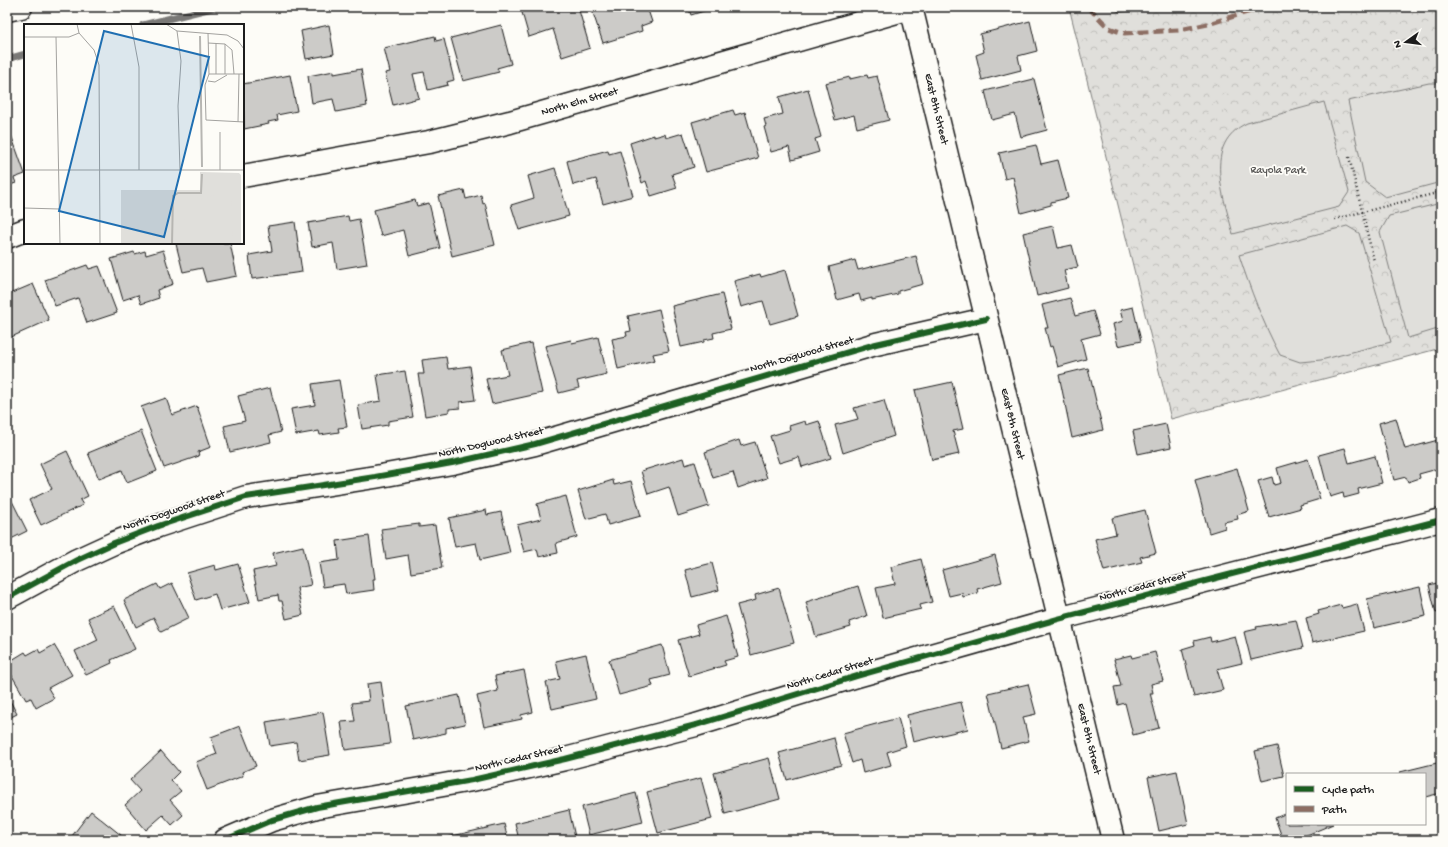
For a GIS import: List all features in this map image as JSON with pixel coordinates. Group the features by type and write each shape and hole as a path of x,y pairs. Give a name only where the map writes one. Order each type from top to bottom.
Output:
{"street":[{"path":"7,10 21,7"},
{"name":"North Elm Street","path":"244,176 429,142 510,122 911,7"},
{"name":"East 8th Street","path":"911,7 1058,619 1113,840"},
{"path":"7,237 24,230"},
{"name":"North Dogwood Street","path":"7,598 77,560 114,543 172,521 246,497 444,465 535,444 637,416 730,386 876,344 986,319"},
{"name":"North Cedar Street","path":"225,840 272,820 317,807 472,780 565,759 696,725 857,676 1058,619 1441,520"}],"path":[{"path":"1349,158 1374,261"},
{"path":"1335,219 1441,192"}],"green space":[{"name":"Rayola Park","path":"1069,7 1441,7 1441,348 1171,419"},
{"path":"1429,83 1441,83 1441,182 1385,197 1365,182 1348,101"},
{"path":"1324,102 1349,192 1339,207 1233,234 1222,188 1220,158 1225,144 1233,132 1247,123"},
{"path":"1441,203 1441,328 1408,338 1380,232 1389,216"},
{"path":"1347,226 1359,233 1391,342 1321,360 1300,362 1280,355 1257,306 1239,255"}],"building":[{"path":"527,7 578,7 590,48 562,57 553,29 529,37 521,9"},
{"path":"591,7 647,7 652,22 641,26 642,31 603,43"},
{"path":"688,7 717,7 691,15"},
{"path":"1030,21 1037,51 1018,56 1021,70 982,80 976,55 984,52 980,34"},
{"path":"329,25 334,54 306,59 301,31"},
{"path":"501,25 511,64 497,68 499,72 463,81 451,38"},
{"path":"435,36 436,41 444,39 454,80 447,82 448,85 428,90 424,72 413,74 419,98 393,105 385,73 390,72 384,48"},
{"path":"361,69 367,106 336,112 333,99 312,103 308,76 334,71 334,74"},
{"path":"290,75 297,111 277,115 278,120 268,122 269,124 244,129 244,84"},
{"path":"867,75 868,78 877,76 889,120 857,128 854,115 835,120 825,83 850,77 850,79"},
{"path":"1034,79 1047,130 1021,137 1015,114 992,120 985,91"},
{"path":"808,89 821,137 815,139 819,152 792,160 789,147 771,152 764,127 766,126 764,119 783,114 779,97"},
{"path":"733,110 735,115 745,112 758,158 706,172 692,122"},
{"path":"10,132 24,174 14,178 16,183 7,186 7,133"},
{"path":"683,133 694,167 672,174 677,188 651,196 646,181 642,183 630,143 654,135 654,137 665,134 666,138"},
{"path":"1036,145 1041,164 1058,160 1068,198 1051,202 1051,205 1021,213 1013,177 1005,179 999,153"},
{"path":"608,150 609,154 620,151 633,196 603,204 596,179 573,185 567,161"},
{"path":"555,168 569,216 519,230 511,205 534,198 528,176"},
{"path":"464,190 466,199 481,195 483,204 485,203 495,245 452,256 438,196"},
{"path":"415,200 417,206 429,203 440,248 409,256 403,230 381,236 374,210"},
{"path":"348,216 349,221 359,219 367,264 337,269 333,243 312,247 308,223"},
{"path":"295,222 302,272 252,279 249,255 272,251 268,226"},
{"path":"1053,226 1058,248 1072,245 1078,267 1064,270 1068,288 1037,296 1023,233"},
{"path":"176,244 230,244 237,276 206,282 202,268 183,272"},
{"path":"163,250 173,284 157,290 159,298 141,304 138,295 123,300 111,259 134,252 135,254 145,251 146,255"},
{"path":"916,256 923,284 898,291 898,294 872,300 872,298 861,301 859,294 837,300 829,267 855,260 858,270"},
{"path":"87,265 89,269 99,266 117,313 87,323 78,298 55,306 45,280"},
{"path":"785,270 798,316 770,324 763,301 741,307 734,281 760,274 761,277"},
{"path":"33,284 49,320 7,339 7,295"},
{"path":"722,294 731,329 713,333 714,338 704,340 704,342 681,347 672,306"},
{"path":"1070,298 1075,316 1093,311 1100,334 1081,339 1086,359 1058,367 1052,346 1050,347 1045,328 1048,328 1042,305"},
{"path":"1133,307 1141,341 1118,346 1113,324 1123,321 1120,310"},
{"path":"659,309 669,351 653,354 655,360 618,369 612,339 627,336 626,332 631,331 628,316"},
{"path":"598,337 607,374 577,381 579,388 559,393 545,346 571,340 572,343"},
{"path":"531,343 542,393 492,404 486,379 508,375 502,350"},
{"path":"446,357 448,369 470,366 475,400 460,402 460,408 449,409 449,412 425,416 418,374 424,374 422,360"},
{"path":"1088,368 1103,430 1072,438 1059,375"},
{"path":"405,371 413,417 388,421 388,425 362,429 358,405 381,401 377,375"},
{"path":"339,380 347,427 338,428 339,432 320,435 319,431 296,435 291,409 315,405 312,384"},
{"path":"952,382 963,429 953,431 959,454 932,460 915,390"},
{"path":"270,388 281,432 269,435 271,442 230,452 224,426 245,421 238,396"},
{"path":"166,398 172,415 197,406 211,447 198,452 199,456 164,468 141,407"},
{"path":"884,400 894,436 843,453 835,425 858,419 854,408"},
{"path":"1396,418 1405,449 1438,440 1441,450 1441,468 1419,474 1420,478 1408,482 1406,477 1394,480 1379,423"},
{"path":"805,421 806,425 819,421 831,458 802,467 799,457 779,463 770,436 790,430 789,426"},
{"path":"1166,424 1171,447 1138,454 1133,431"},
{"path":"141,431 157,471 127,483 122,470 99,479 88,453"},
{"path":"739,440 741,446 755,442 767,478 738,488 733,472 713,478 705,452"},
{"path":"1345,448 1349,463 1375,456 1382,483 1358,489 1359,494 1344,498 1343,493 1330,497 1319,455"},
{"path":"67,451 88,496 80,500 83,505 41,525 29,500 52,489 40,464"},
{"path":"683,458 685,465 695,462 709,506 678,516 669,487 648,494 641,471"},
{"path":"1308,459 1320,499 1300,505 1301,508 1269,517 1258,481 1272,477 1274,485 1281,483 1277,468"},
{"path":"1237,468 1249,511 1237,515 1238,519 1224,522 1225,528 1209,533 1195,480"},
{"path":"613,480 614,485 631,481 641,516 608,525 605,514 586,519 578,491"},
{"path":"566,496 577,537 556,543 558,553 539,557 537,549 524,552 517,525 541,519 537,504"},
{"path":"10,497 27,531 7,541 7,498"},
{"path":"486,510 487,515 501,512 510,553 480,560 476,543 455,547 449,518"},
{"path":"1145,510 1156,553 1140,557 1142,562 1104,571 1095,539 1116,534 1112,518"},
{"path":"419,524 419,527 435,525 442,568 411,573 408,555 386,559 381,529"},
{"path":"369,536 375,579 373,579 374,590 346,594 344,584 323,587 319,563 339,560 337,541"},
{"path":"303,546 311,585 297,588 303,615 286,619 282,601 279,601 278,595 259,599 253,571 276,566 273,553"},
{"path":"995,555 1002,582 977,589 978,593 963,597 962,593 949,596 942,570"},
{"path":"921,559 932,602 920,605 921,609 883,618 876,588 895,584 891,567"},
{"path":"712,563 719,590 692,597 685,570"},
{"path":"238,564 250,602 220,610 215,594 196,600 187,573 215,565 216,570"},
{"path":"1441,582 1441,611 1436,613 1429,585"},
{"path":"172,583 189,618 161,632 154,618 136,627 124,600 157,584 160,589"},
{"path":"858,586 867,616 849,622 851,627 816,637 806,602"},
{"path":"1420,587 1426,616 1374,628 1367,599"},
{"path":"779,588 794,643 751,655 737,605 756,600 755,595"},
{"path":"1357,604 1364,631 1312,643 1306,618 1319,614 1318,611 1341,605 1342,608"},
{"path":"114,606 135,649 111,660 112,663 86,675 75,651 98,640 88,618"},
{"path":"726,616 738,657 724,661 726,665 689,676 678,640 699,634 696,625"},
{"path":"1296,620 1303,648 1251,660 1244,632 1257,629 1256,627"},
{"path":"1235,636 1242,663 1217,669 1223,690 1194,697 1182,649 1195,645 1194,641 1210,637 1211,642"},
{"path":"54,645 72,675 48,688 54,698 36,708 31,698 26,700 7,667 7,663 25,652 27,655 38,649 40,653"},
{"path":"662,645 670,675 651,680 653,686 619,695 609,660"},
{"path":"1155,652 1163,681 1151,684 1153,693 1150,693 1159,728 1133,735 1125,703 1118,705 1114,687 1121,686 1114,659 1131,655 1132,658"},
{"path":"586,654 596,699 552,709 546,682 560,679 556,661"},
{"path":"524,670 533,712 521,715 522,719 484,727 477,696 498,691 495,676"},
{"path":"381,682 390,744 345,750 341,722 355,721 352,703 369,701 367,684"},
{"path":"1028,684 1036,714 1023,717 1029,741 1001,748 988,693"},
{"path":"7,695 17,714 7,719"},
{"path":"459,695 465,724 446,728 446,733 413,740 406,706"},
{"path":"961,702 968,729 913,742 907,715"},
{"path":"323,712 330,755 299,760 296,742 270,746 266,722"},
{"path":"898,718 906,746 887,752 891,765 863,773 860,760 852,763 843,733"},
{"path":"240,726 256,766 242,772 243,776 207,790 196,762 217,754 211,737"},
{"path":"834,738 841,765 787,780 779,753"},
{"path":"1277,746 1284,776 1262,781 1255,751"},
{"path":"161,751 179,772 171,780 181,791 170,800 183,815 172,825 163,815 146,830 125,805 140,791 130,780"},
{"path":"769,758 780,799 725,814 714,773"},
{"path":"1441,762 1441,793 1426,797 1426,773 1400,772"},
{"path":"1177,771 1188,824 1159,831 1148,777"},
{"path":"701,778 712,819 658,833 647,792"},
{"path":"636,793 643,822 589,835 582,807"},
{"path":"569,810 575,837 563,840 519,840 515,823"},
{"path":"91,811 127,840 77,840 72,836"},
{"path":"1286,813 1286,825 1331,825 1295,840 1283,840 1275,818"},
{"path":"504,824 508,840 449,840 448,837"}],"waterway":[{"path":"147,24 216,7"},
{"path":"1117,7 1120,9 1148,7"},
{"path":"7,59 24,54"}],"marked path":[{"path":"1088,7 1109,28 1124,33 1180,30 1208,24 1264,7"}],"cycle path":[{"path":"7,598 77,560 114,543 158,526 246,497 375,477 452,463 535,444 876,344 986,319"},
{"path":"225,840 272,820 317,807 472,780 565,759 696,725 857,676 1058,619 1441,520"}]}
